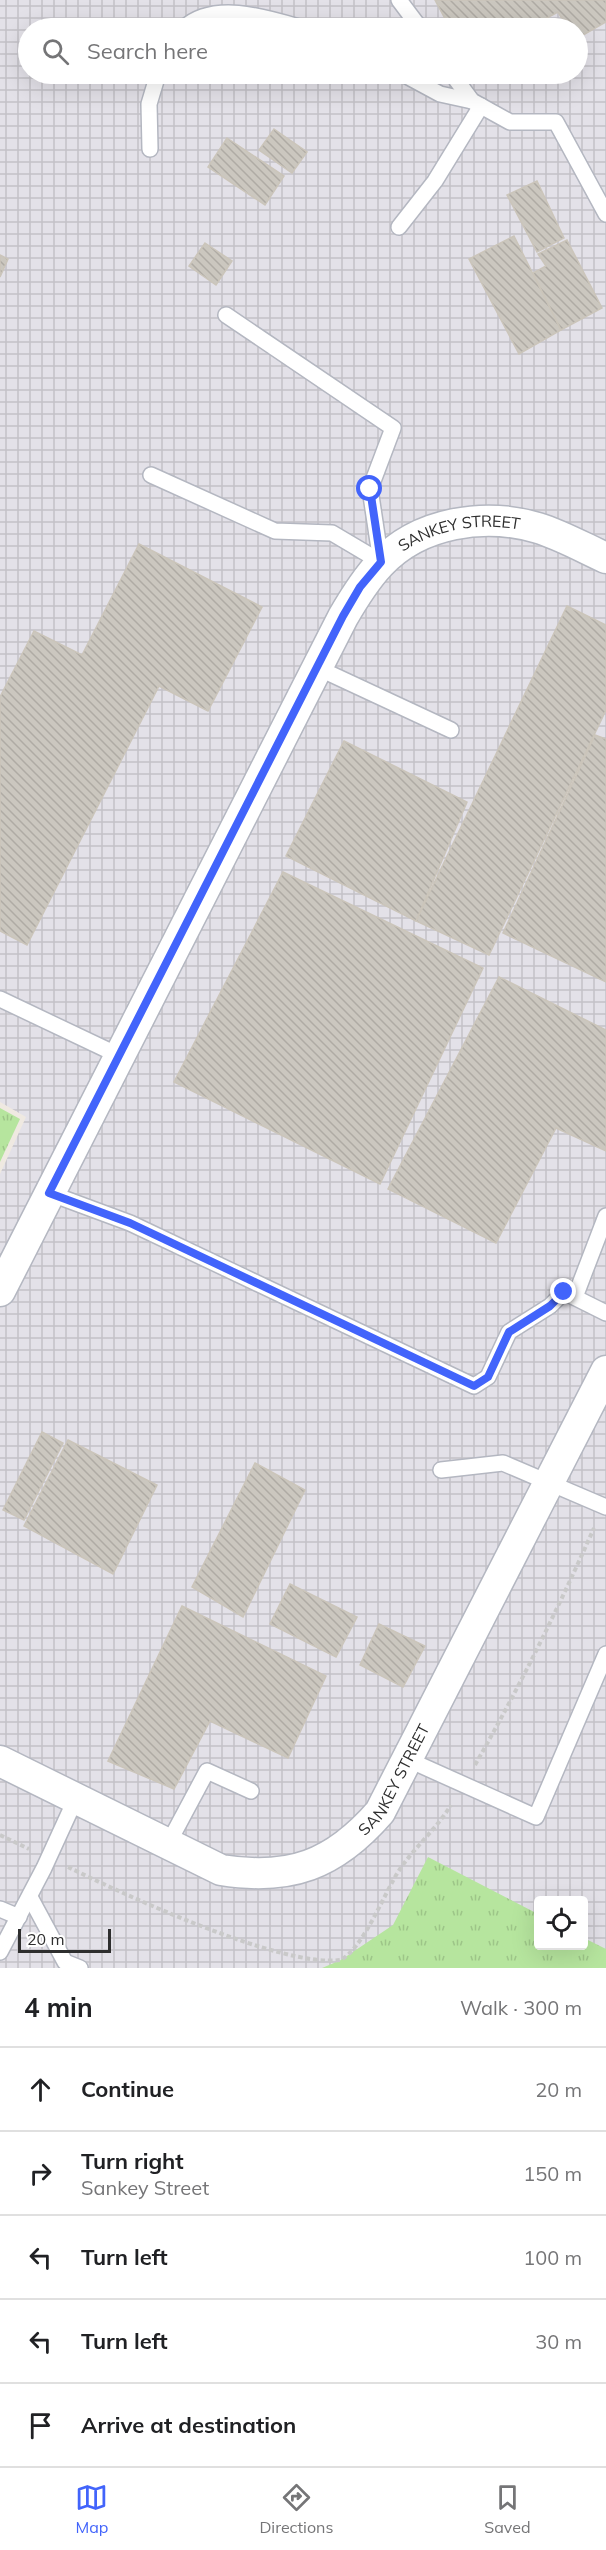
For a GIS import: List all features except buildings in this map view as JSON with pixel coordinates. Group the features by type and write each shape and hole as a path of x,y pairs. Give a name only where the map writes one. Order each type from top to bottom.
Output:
{"street":[{"name":"SANKEY STREET","path":"0,1291 360,587 381,562 405,543 435,530 479,521 499,521 539,528 606,558"},
{"name":"SANKEY STREET","path":"0,1761 221,1870 253,1875 282,1872 310,1865 338,1851 363,1833 380,1812 606,1371"}],"lane":[{"path":"399,0 412,18"},
{"path":"202,18 223,13 271,18"},
{"path":"150,149 149,104 155,84"},
{"path":"422,84 440,94 477,103 510,122 556,122 606,214"},
{"path":"461,84 477,103"},
{"path":"399,227 435,181 477,103"},
{"path":"226,315 393,428 370,489 381,562"},
{"path":"151,475 275,531 332,533 381,562"},
{"path":"318,668 451,730"},
{"path":"0,999 120,1056"},
{"path":"49,1193 130,1223 474,1386 488,1377 509,1332 550,1306 564,1292 606,1313"},
{"path":"575,1297 606,1216"},
{"path":"441,1470 502,1464 606,1507"},
{"path":"408,1760 536,1817 606,1654"},
{"path":"168,1844 207,1770 251,1791"},
{"path":"0,1953 30,1897 76,1798"},
{"path":"30,1897 65,1962 80,1968"},
{"path":"0,1909 19,1917"}],"path":[{"path":"0,1835 48,1858"}],"shaded area":[{"path":"0,0 606,0 606,1968 0,1968 0,1174 26,1117 0,1102"}],"green space":[{"path":"0,1108 20,1119 0,1162"},
{"path":"428,1857 534,1912 534,1950 588,1950 588,1940 606,1949 606,1968 322,1968 341,1960 393,1925"}],"route":[{"path":"370,489 381,562 360,587 343,616 49,1193 130,1223 474,1386 488,1377 509,1332 550,1306 564,1292"}]}
